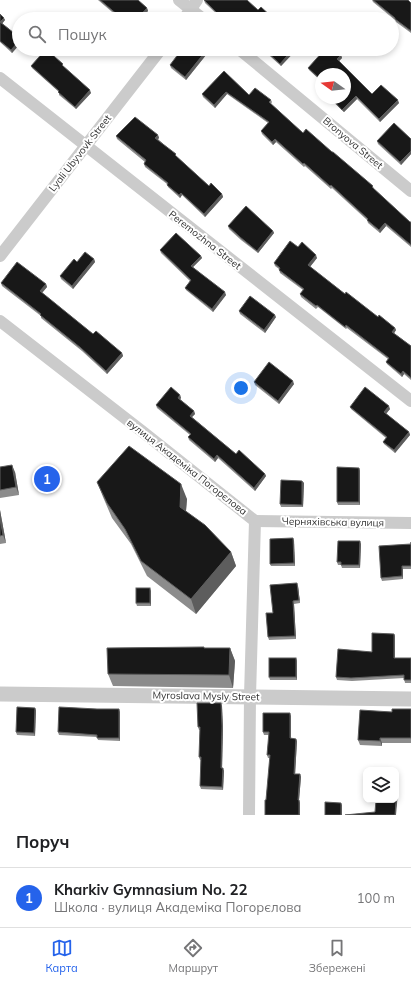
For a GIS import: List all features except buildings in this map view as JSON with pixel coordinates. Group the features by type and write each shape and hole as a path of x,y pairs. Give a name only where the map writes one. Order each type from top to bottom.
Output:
{"street":[{"path":"179,0 191,9"},
{"name":"Lyali Ubyvovk Street","path":"0,256 156,56"},
{"name":"Bronyova Street","path":"247,56 411,191"},
{"name":"Peremozhna Street","path":"0,78 411,401"},
{"name":"вулиця Академіка Погорєлова","path":"0,321 255,521 248,815"},
{"name":"Черняхівська вулиця","path":"255,521 411,523"},
{"name":"Myroslava Mysly Street","path":"0,694 411,699"}],"place":[{"name":"Kharkiv Gymnasium No. 22","path":"47,479"}]}
